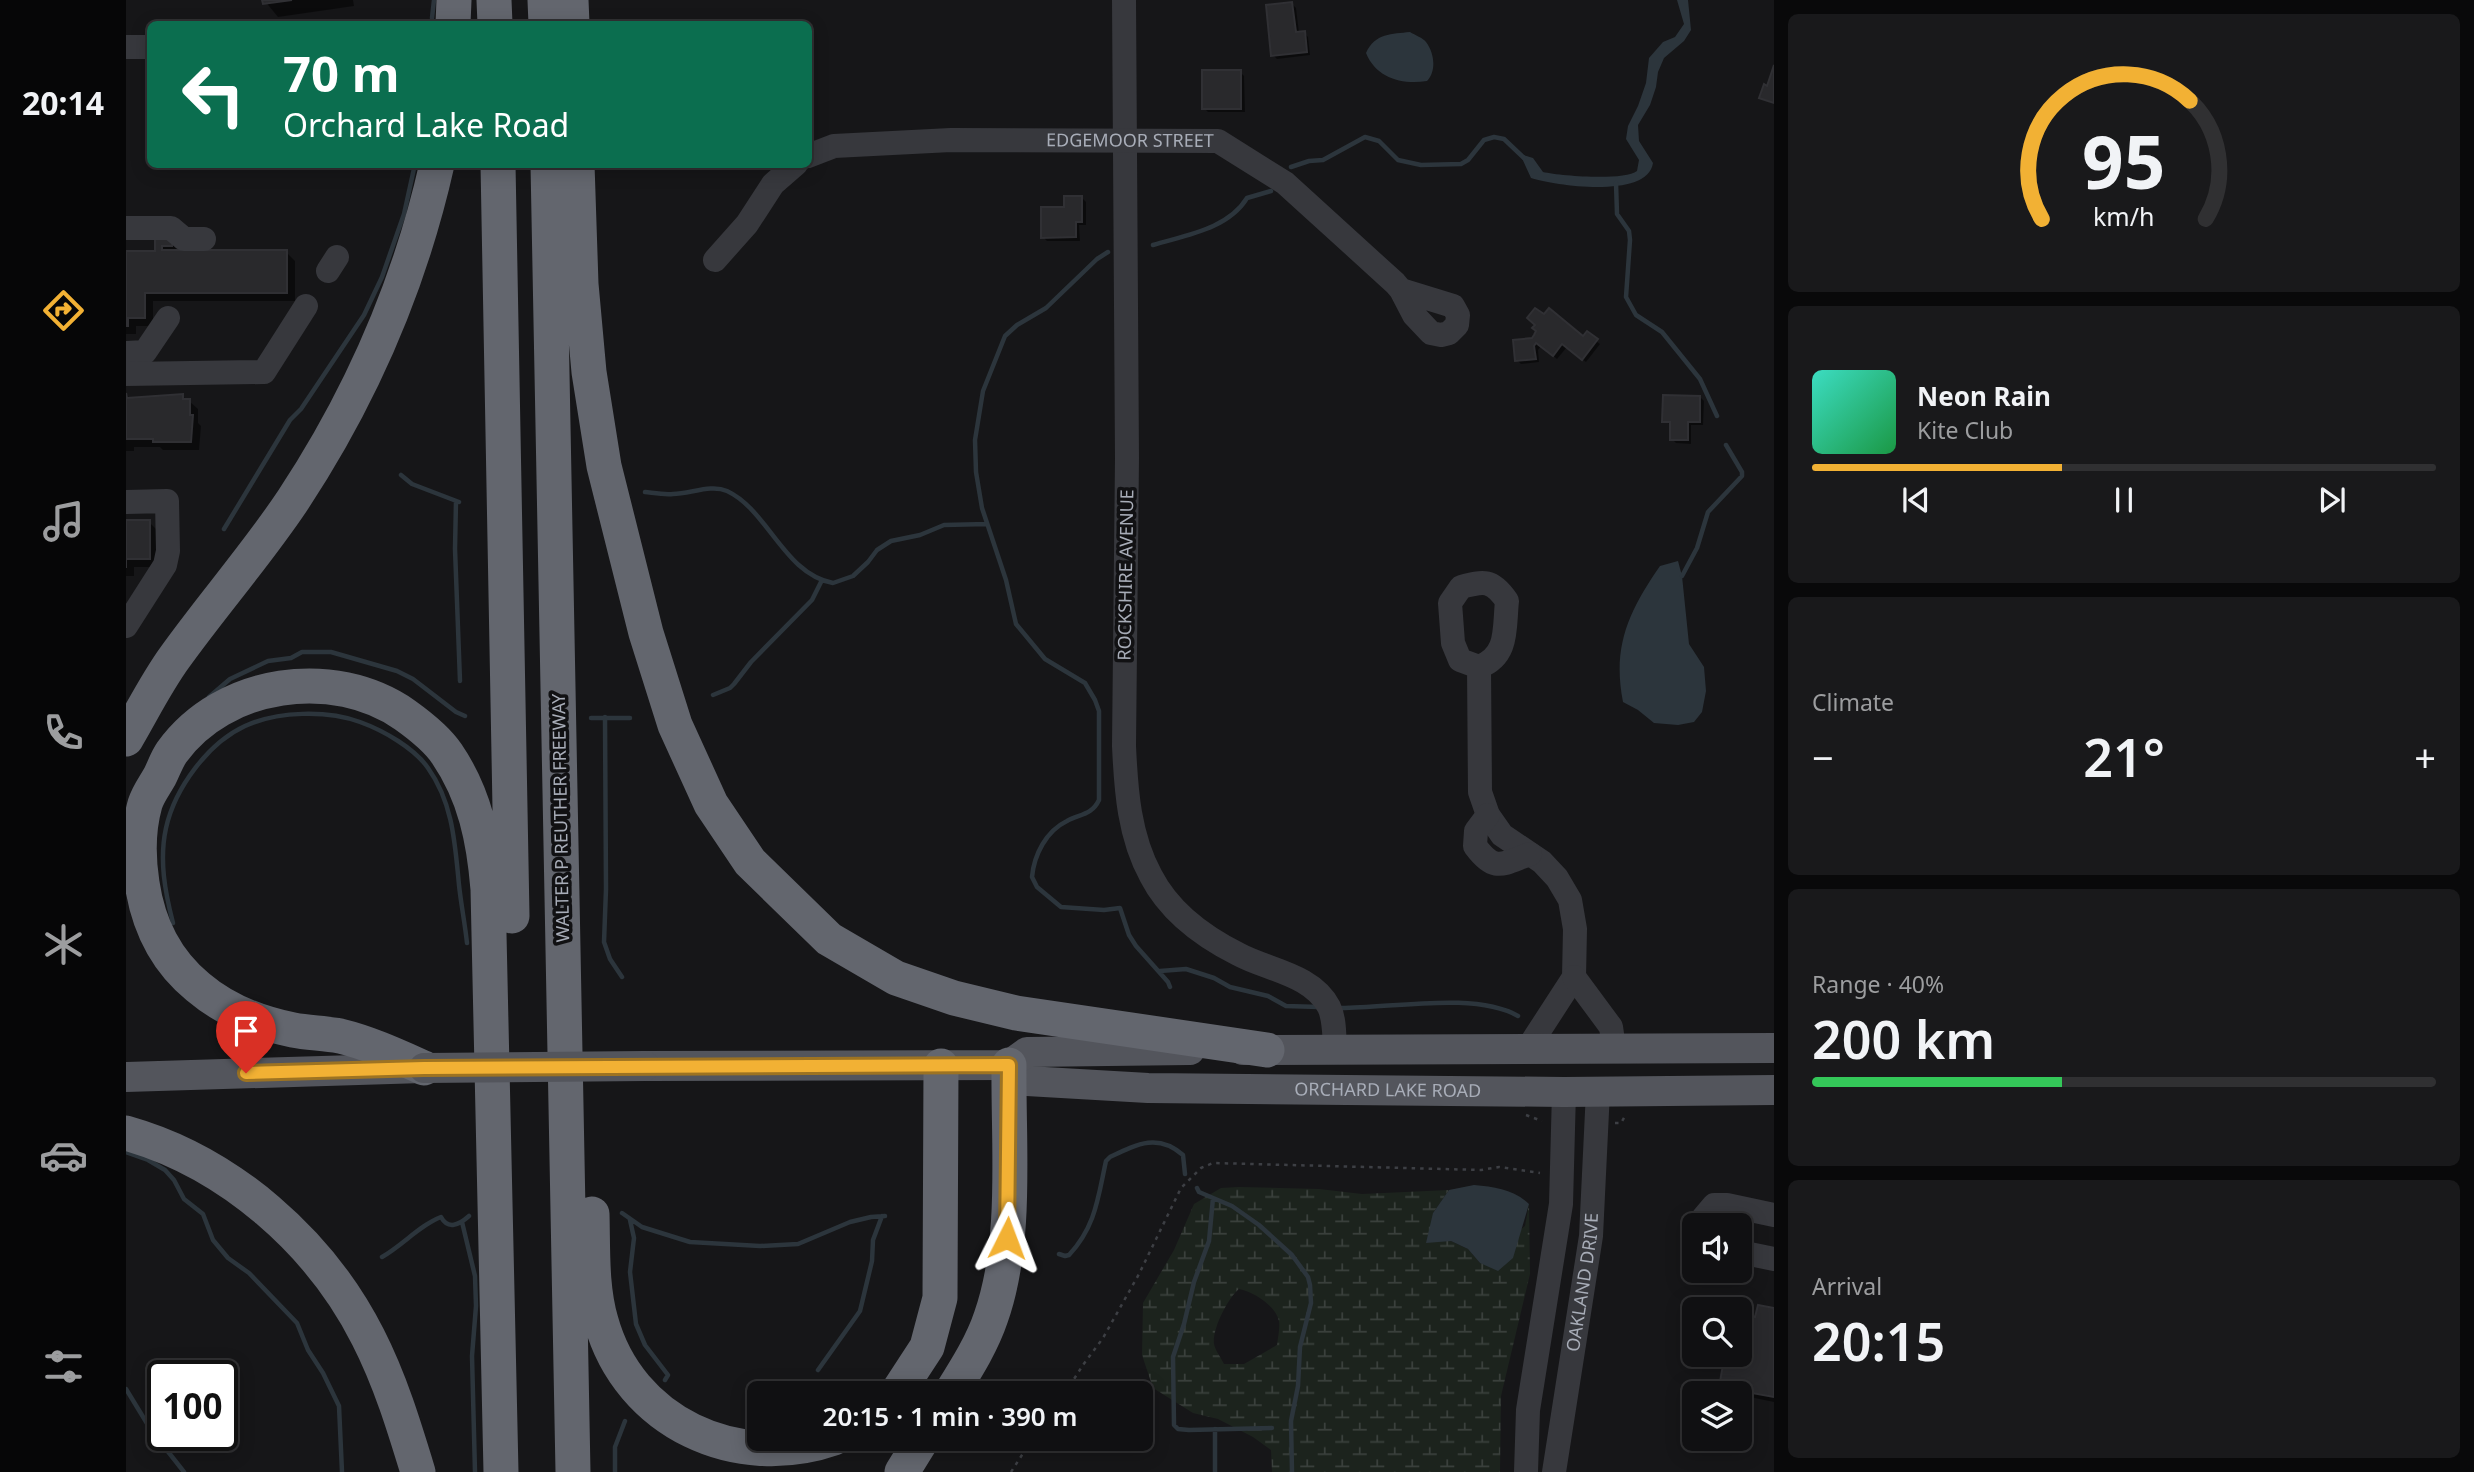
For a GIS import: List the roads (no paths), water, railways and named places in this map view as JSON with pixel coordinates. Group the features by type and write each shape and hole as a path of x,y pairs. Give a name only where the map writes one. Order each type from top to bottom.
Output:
{"highway":[{"path":"453,21 454,0"},
{"path":"495,0 495,21"},
{"path":"545,0 546,21"},
{"path":"571,0 572,21"},
{"path":"126,739 173,659 293,499 341,416 375,351 400,294 419,238 436,168"},
{"path":"498,168 522,1472"},
{"name":"WALTER P REUTHER FREEWAY","path":"548,168 573,1472"},
{"path":"577,168 581,284 589,372 607,479 646,633 675,725 711,804 750,862 829,939 896,978 954,998 1016,1013 1279,1050"},
{"path":"553,433 577,581 595,1295 610,1345 636,1386 663,1413 697,1436 747,1450"},
{"path":"424,1068 340,1036 293,1030 261,1022 231,1010 197,987 166,953 146,909 138,856 145,803 172,752 195,729 218,712 253,695 288,686 328,687 364,693 392,706 416,723 446,752 467,789 482,831 488,889 501,1472"},
{"path":"958,1381 992,1316 1005,1260 1009,1180 1009,1065"},
{"path":"905,1381 927,1348 940,1298 942,1066"},
{"path":"126,1133 179,1153 217,1174 259,1202 306,1248 348,1304 367,1336 383,1371 418,1472"},
{"path":"902,1472 915,1451"}],"main road":[{"path":"1564,1092 1567,1065 1584,1048"},
{"path":"126,1077 424,1068 1009,1065 1027,1052 1774,1048"},
{"path":"1279,1050 1268,1069 1270,1078 1292,1090"},
{"name":"ORCHARD LAKE ROAD","path":"1009,1065 1027,1081 1137,1088 1564,1092 1774,1090"}],"street":[{"name":"ROCKSHIRE AVENUE","path":"1124,0 1126,793 1141,854 1152,878 1183,917 1240,956 1295,977 1320,994 1329,1007 1334,1023 1335,1049"},
{"path":"126,47 147,47"},
{"name":"EDGEMOOR STREET","path":"812,154 834,146 951,140 1218,141 1285,183 1401,290"},
{"path":"715,260 747,224 773,184 791,168"},
{"path":"126,228 171,228 184,239 205,239"},
{"path":"126,374 264,372 297,314"},
{"path":"126,353 145,352 168,318"},
{"path":"126,502 167,501 168,551 166,565 138,590 126,626"},
{"path":"1479,667 1480,792 1488,816 1502,835 1542,862 1557,878 1570,900 1575,929 1574,977 1528,1048"},
{"path":"1574,977 1611,1027 1614,1048"},
{"name":"OAKLAND DRIVE","path":"1554,1472 1591,1236 1598,1091"},
{"name":"OAKLAND DRIVE","path":"1526,1472 1528,1410 1557,1236 1563,1166 1564,1092"},
{"path":"1563,1166 1569,1145 1579,1141 1590,1145 1596,1155"},
{"path":"1707,1213 1714,1205 1727,1205 1774,1215"},
{"path":"1752,1254 1774,1259"}],"waterway":[{"path":"432,18 434,0"},
{"path":"1291,167 1323,160 1365,137 1379,141 1398,160 1421,165 1461,164 1468,160 1484,140 1494,137 1504,139 1524,158"},
{"path":"224,529 290,420 301,409 364,315 382,277 404,214 414,168"},
{"path":"1616,183 1617,214 1629,231 1630,240 1626,297 1636,315 1662,332 1700,379 1717,416"},
{"path":"1153,245 1218,224 1239,209 1247,198 1271,191"},
{"path":"1108,252 1097,259 1046,308 1017,325 1005,336 983,391 975,440 976,472 982,508 1006,580 1016,624 1045,659 1085,683 1099,711 1099,800 1089,811 1060,825 1047,837 1038,852 1032,877 1037,887 1061,907 1104,910 1120,908 1129,935 1170,987"},
{"path":"1682,576 1697,548 1708,512 1742,476 1726,445"},
{"path":"401,475 412,484 459,502"},
{"path":"645,492 680,494 714,489 727,491 754,512 802,568 833,583 853,576 877,550 891,541 920,535 944,525 987,524"},
{"path":"456,501 460,681"},
{"path":"713,695 734,684 751,662 812,600 822,580"},
{"path":"209,697 230,679 268,661 291,658 302,652 331,652 397,671 413,679 465,716"},
{"path":"173,923 164,876 164,840 170,813 195,768 218,743 258,721 287,715 333,715 360,722 399,741 422,761 436,781 448,810 454,839 467,943"},
{"path":"605,717 604,942 610,959 622,977"},
{"path":"591,718 630,718"},
{"path":"1160,971 1186,969 1214,978 1230,987 1268,996 1286,1006 1319,1007"},
{"path":"1338,1008 1430,1003 1478,1004 1518,1016"},
{"path":"1059,1254 1069,1255 1085,1233 1095,1211 1106,1161 1110,1157 1138,1145 1165,1144 1183,1155 1185,1174"},
{"path":"126,1152 165,1170 184,1199 203,1214 213,1240 228,1258 249,1273 297,1323 308,1350 339,1406 342,1472"},
{"path":"1197,1188 1199,1192 1232,1206 1259,1225 1292,1255 1308,1277 1311,1303 1300,1347 1298,1386 1291,1421 1292,1472"},
{"path":"1213,1198 1209,1241 1194,1282 1173,1357 1174,1425 1178,1429 1189,1430 1272,1428"},
{"path":"622,1213 642,1227 690,1242 760,1246 798,1244 850,1222 885,1216"},
{"path":"382,1257 441,1217 447,1224 454,1225 469,1216"},
{"path":"818,1370 860,1311 872,1261 873,1240 882,1216"},
{"path":"630,1220 634,1238 630,1272 636,1324 645,1345 668,1375 665,1380"},
{"path":"462,1222 475,1276 476,1306 472,1356 475,1472"},
{"path":"126,1389 151,1430 184,1472"},
{"path":"615,1472 615,1447 625,1421"},
{"path":"1215,1429 1215,1472"}]}
